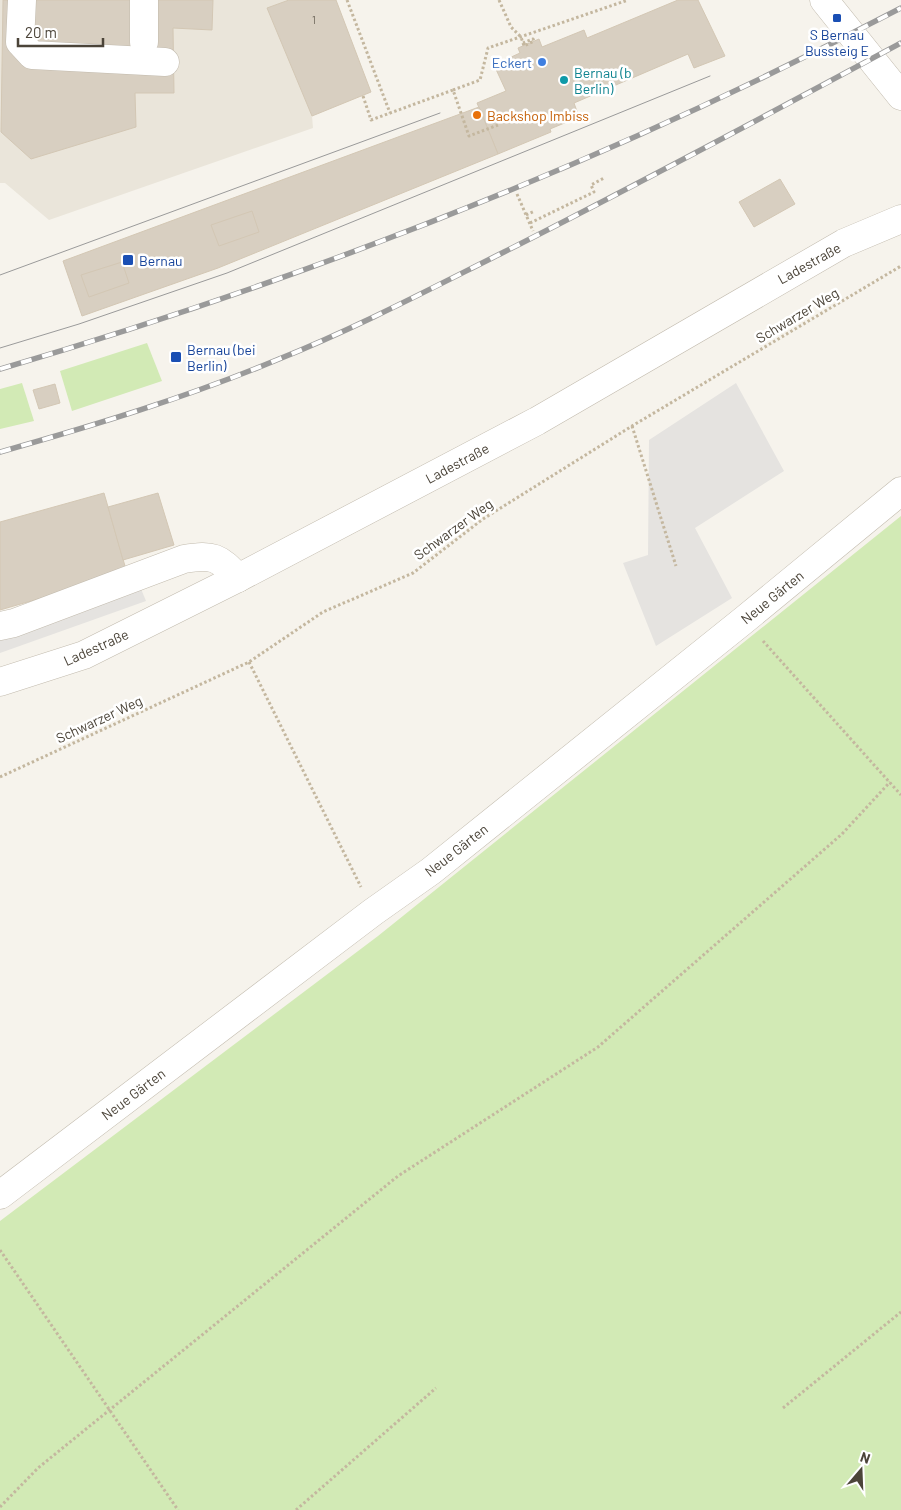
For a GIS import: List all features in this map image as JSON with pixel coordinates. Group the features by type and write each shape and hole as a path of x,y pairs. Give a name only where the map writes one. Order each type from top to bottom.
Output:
{"street":[{"path":"22,0 20,42 32,55 165,62"},
{"path":"144,0 144,42"},
{"path":"824,0 901,96"},
{"name":"Ladestraße","path":"0,682 84,655 238,578 537,420 844,243 901,219"},
{"name":"Neue Gärten","path":"0,1195 373,912 431,871 744,620 901,491"},
{"path":"0,626 14,623 184,559 207,555 224,562 238,578"}],"path":[{"path":"347,0 390,113"},
{"path":"499,0 510,27 521,37 523,43"},
{"path":"363,96 371,120 480,80 488,48 628,0"},
{"path":"453,90 469,136 498,125"},
{"path":"530,223 594,192 591,185 604,178"},
{"path":"517,194 533,231"},
{"path":"526,215 535,211"},
{"name":"Schwarzer Weg","path":"0,777 249,662 323,612 413,573 483,519 632,426 901,266"},
{"path":"632,426 676,566"},
{"path":"744,620 901,793"},
{"path":"249,662 373,912"},
{"path":"0,1507 38,1468 110,1408 398,1176 598,1047 842,834 890,782"},
{"path":"0,1250 110,1408 178,1510"},
{"path":"783,1408 901,1312"},
{"path":"296,1510 436,1388"}],"shaded area":[{"path":"0,0 289,0 268,9 312,116 313,128 49,220 5,183 0,183"},
{"path":"736,383 784,471 695,528 732,598 656,646 623,563 648,555 649,440"},
{"path":"139,584 146,601 0,653 0,633"}],"green space":[{"path":"147,343 162,381 72,411 60,371"},
{"path":"22,383 34,421 0,429 0,389"},
{"path":"901,516 901,1510 0,1510 0,1221 378,936"}],"building":[{"path":"3,0 213,0 212,30 173,28 174,93 135,93 136,127 31,159 1,132"},
{"path":"289,0 336,0 371,92 312,116 267,8"},
{"name":"Bernau (b Berlin)","path":"678,0 698,0 725,56 694,68 688,54 574,103 579,117 550,129 551,132 498,154 477,103 506,91 494,65 520,53 518,48 539,39 542,47 584,30 587,38"},
{"path":"479,107 498,154 218,268 82,316 63,261"},
{"path":"780,179 795,204 754,227 739,202"},
{"path":"252,211 259,232 219,246 211,225"},
{"path":"122,262 129,283 89,297 81,275"},
{"path":"55,384 60,403 39,409 33,390"},
{"path":"104,493 127,573 0,610 0,522"},
{"path":"158,493 174,545 123,560 108,507"}],"tram line":[{"path":"0,348 79,324 227,273 710,76"},
{"path":"0,275 440,113"}],"railway":[{"path":"0,369 116,334 231,295 460,211 683,115 793,63 901,8"},
{"path":"0,452 176,398 245,373 308,347 421,294 604,201 901,43"}],"place":[{"name":"S Bernau Bussteig E","path":"837,18"},
{"name":"Eckert","path":"542,62"},
{"name":"Bernau (b Berlin)","path":"564,80"},
{"name":"Backshop Imbiss","path":"477,115"},
{"name":"Bernau","path":"128,260"},
{"name":"Bernau (bei Berlin)","path":"176,357"}]}
